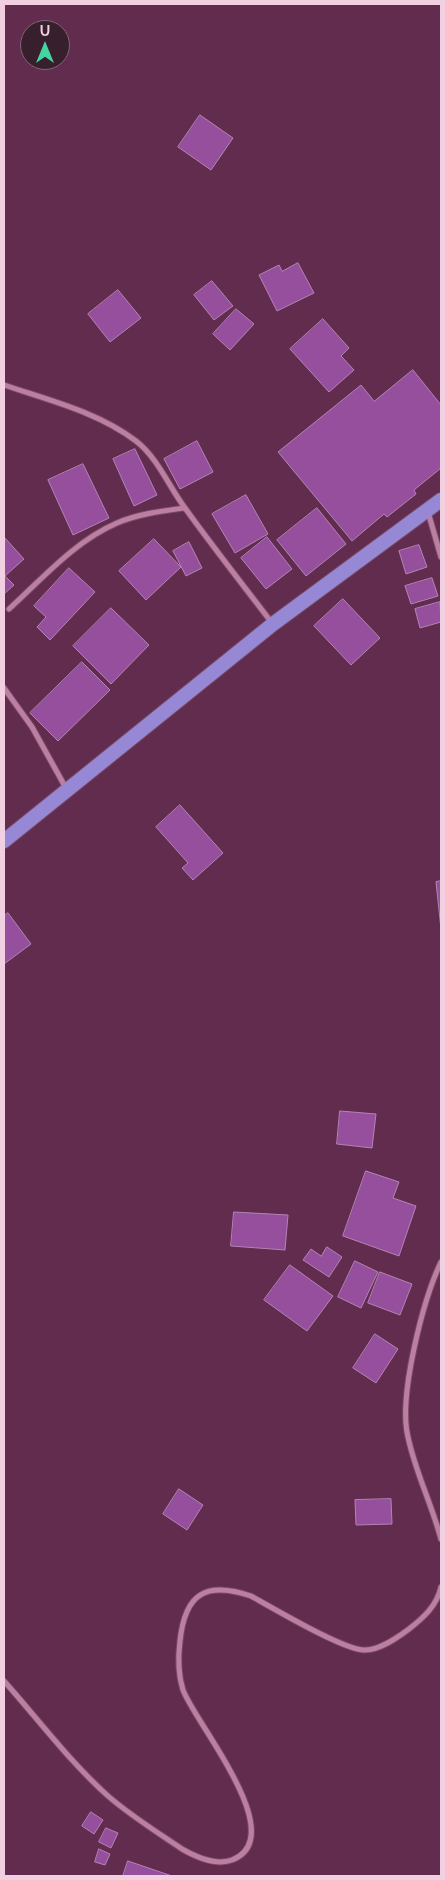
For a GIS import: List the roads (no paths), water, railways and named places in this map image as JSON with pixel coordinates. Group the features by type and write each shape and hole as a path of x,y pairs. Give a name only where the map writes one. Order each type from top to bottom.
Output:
{"highway":[{"path":"4,841 273,624 441,500"}],"street":[{"path":"4,385 80,412 115,427 137,442 155,462 184,508 273,624"},
{"path":"9,610 76,549 96,534 117,523 144,514 184,508"},
{"path":"428,511 441,557"},
{"path":"4,688 32,727 67,790"},
{"path":"441,1262 429,1294 405,1407 408,1437 441,1539"},
{"path":"4,1681 88,1776 138,1819 185,1850 206,1860 232,1860 242,1854 248,1846 252,1837 253,1825 238,1786 198,1719 180,1680 178,1656 181,1629 190,1603 204,1592 213,1590 237,1592 251,1596 346,1646 365,1650 384,1644 421,1619 437,1599 441,1588"}]}
